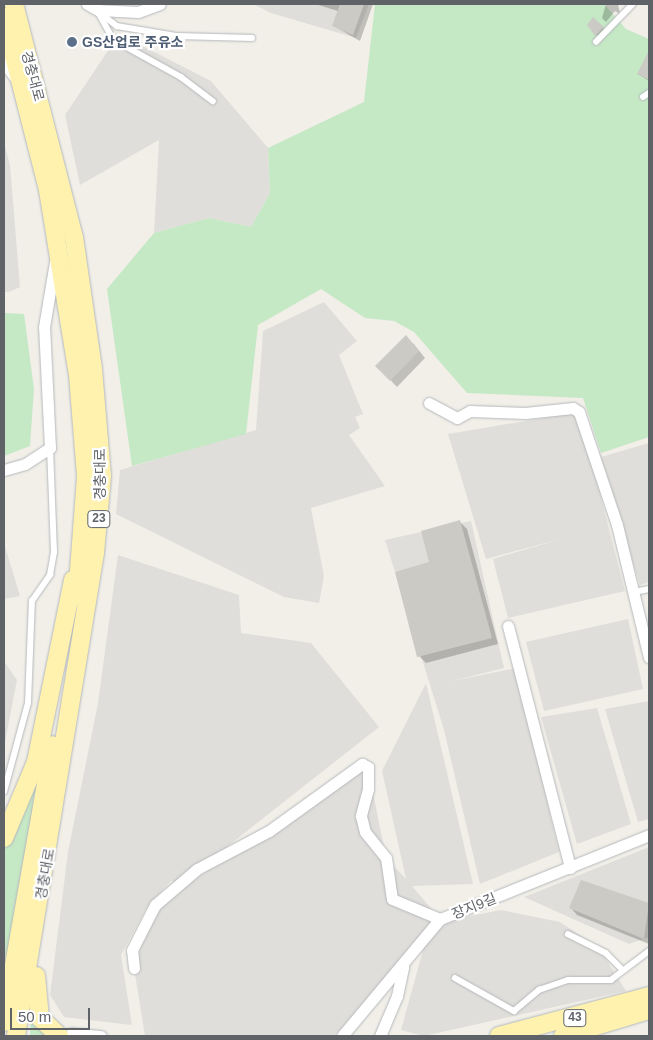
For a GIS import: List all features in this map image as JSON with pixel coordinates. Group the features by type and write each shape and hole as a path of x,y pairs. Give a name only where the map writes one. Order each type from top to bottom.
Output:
{"main road":[{"name":"경충대로","path":"14,4 74,237 93,369 102,476 96,553 47,862 16,1036"},
{"name":"경충대로","path":"4,18 23,88 58,245 78,375 85,516 74,613 4,1022"},
{"path":"4,838 36,762 85,516"},
{"path":"47,862 34,989 40,1018 65,1035"},
{"name":"43","path":"499,1036 649,996"},
{"name":"43","path":"563,1036 649,1010"}],"street":[{"path":"87,4 98,10 138,12 160,4"},
{"path":"4,63 23,88"},
{"path":"4,470 25,464 50,448 44,326 58,245"},
{"path":"429,403 457,418 470,411 525,413 573,408 579,412 586,424 596,473 614,517 649,657"},
{"path":"508,626 570,868"},
{"path":"134,968 132,950 155,905 197,869 269,831 362,764 368,766 368,789 361,816 365,832 386,858 392,899 440,919"},
{"name":"장지9길","path":"342,1036 440,919 649,835"},
{"path":"380,1036 397,996 404,962"},
{"path":"65,1035 101,1036"}],"lane":[{"path":"596,42 633,4"},
{"path":"98,10 117,26 177,36 252,38"},
{"path":"98,10 114,40 181,77 213,101"},
{"path":"4,792 28,703 32,601 50,575 54,552 50,448"},
{"path":"634,592 649,590"},
{"path":"568,934 606,953 623,970"},
{"path":"455,978 514,1010 538,990 577,978 611,980 649,950"}],"shaded area":[{"path":"253,4 369,4 356,38 271,13"},
{"path":"119,34 211,81 268,148 270,193 251,227 209,218 154,233 159,140 80,185 65,115"},
{"path":"4,143 10,165 20,287 9,292 4,292"},
{"path":"324,302 357,341 339,355 363,414 355,417 360,428 349,435 385,486 311,508 324,576 319,603 284,597 116,514 120,470 256,430 263,331"},
{"path":"579,412 625,591 508,618 493,559 564,538 486,559 448,434"},
{"path":"649,443 649,582 640,585 601,457"},
{"path":"471,521 504,668 452,681 516,668 559,852 480,884 444,730 385,540"},
{"path":"4,543 20,596 4,599"},
{"path":"118,555 239,595 241,633 311,643 379,727 181,883 171,881 147,907 121,955 132,1025 64,1017 50,995 68,852 98,703"},
{"path":"628,619 643,689 544,711 526,642"},
{"path":"4,661 17,680 4,747"},
{"path":"426,683 473,884 412,886 440,919 334,1036 145,1036 134,968 155,905 368,767 386,858 406,879 382,771"},
{"path":"649,701 649,819 638,822 605,709"},
{"path":"597,708 631,824 577,844 541,717"},
{"path":"649,847 649,937 629,944 524,897"},
{"path":"501,910 560,922 599,948 626,991 424,1036 401,1030 425,943 450,920"}],"green space":[{"path":"375,4 604,4 626,29 649,39 649,437 601,453 583,398 467,393 414,332 394,321 365,318 321,289 258,325 246,434 132,466 107,289 154,233 209,218 251,227 270,193 268,148 364,102"},
{"path":"4,313 24,314 34,389 30,446 4,456"},
{"path":"50,724 4,977 4,848 15,831"},
{"path":"31,993 41,1032 51,1036 30,1036"}],"building":[{"path":"340,4 364,4 353,35 332,26"},
{"path":"593,17 604,27 595,36 587,25"},
{"path":"649,50 649,80 637,74"},
{"path":"406,335 419,351 390,381 375,366"},
{"path":"460,520 492,638 417,657 395,572 429,562 421,531"},
{"path":"581,880 649,903 644,939 569,908"}],"place":[{"name":"GS산업로 주유소","path":"72,42"}]}
